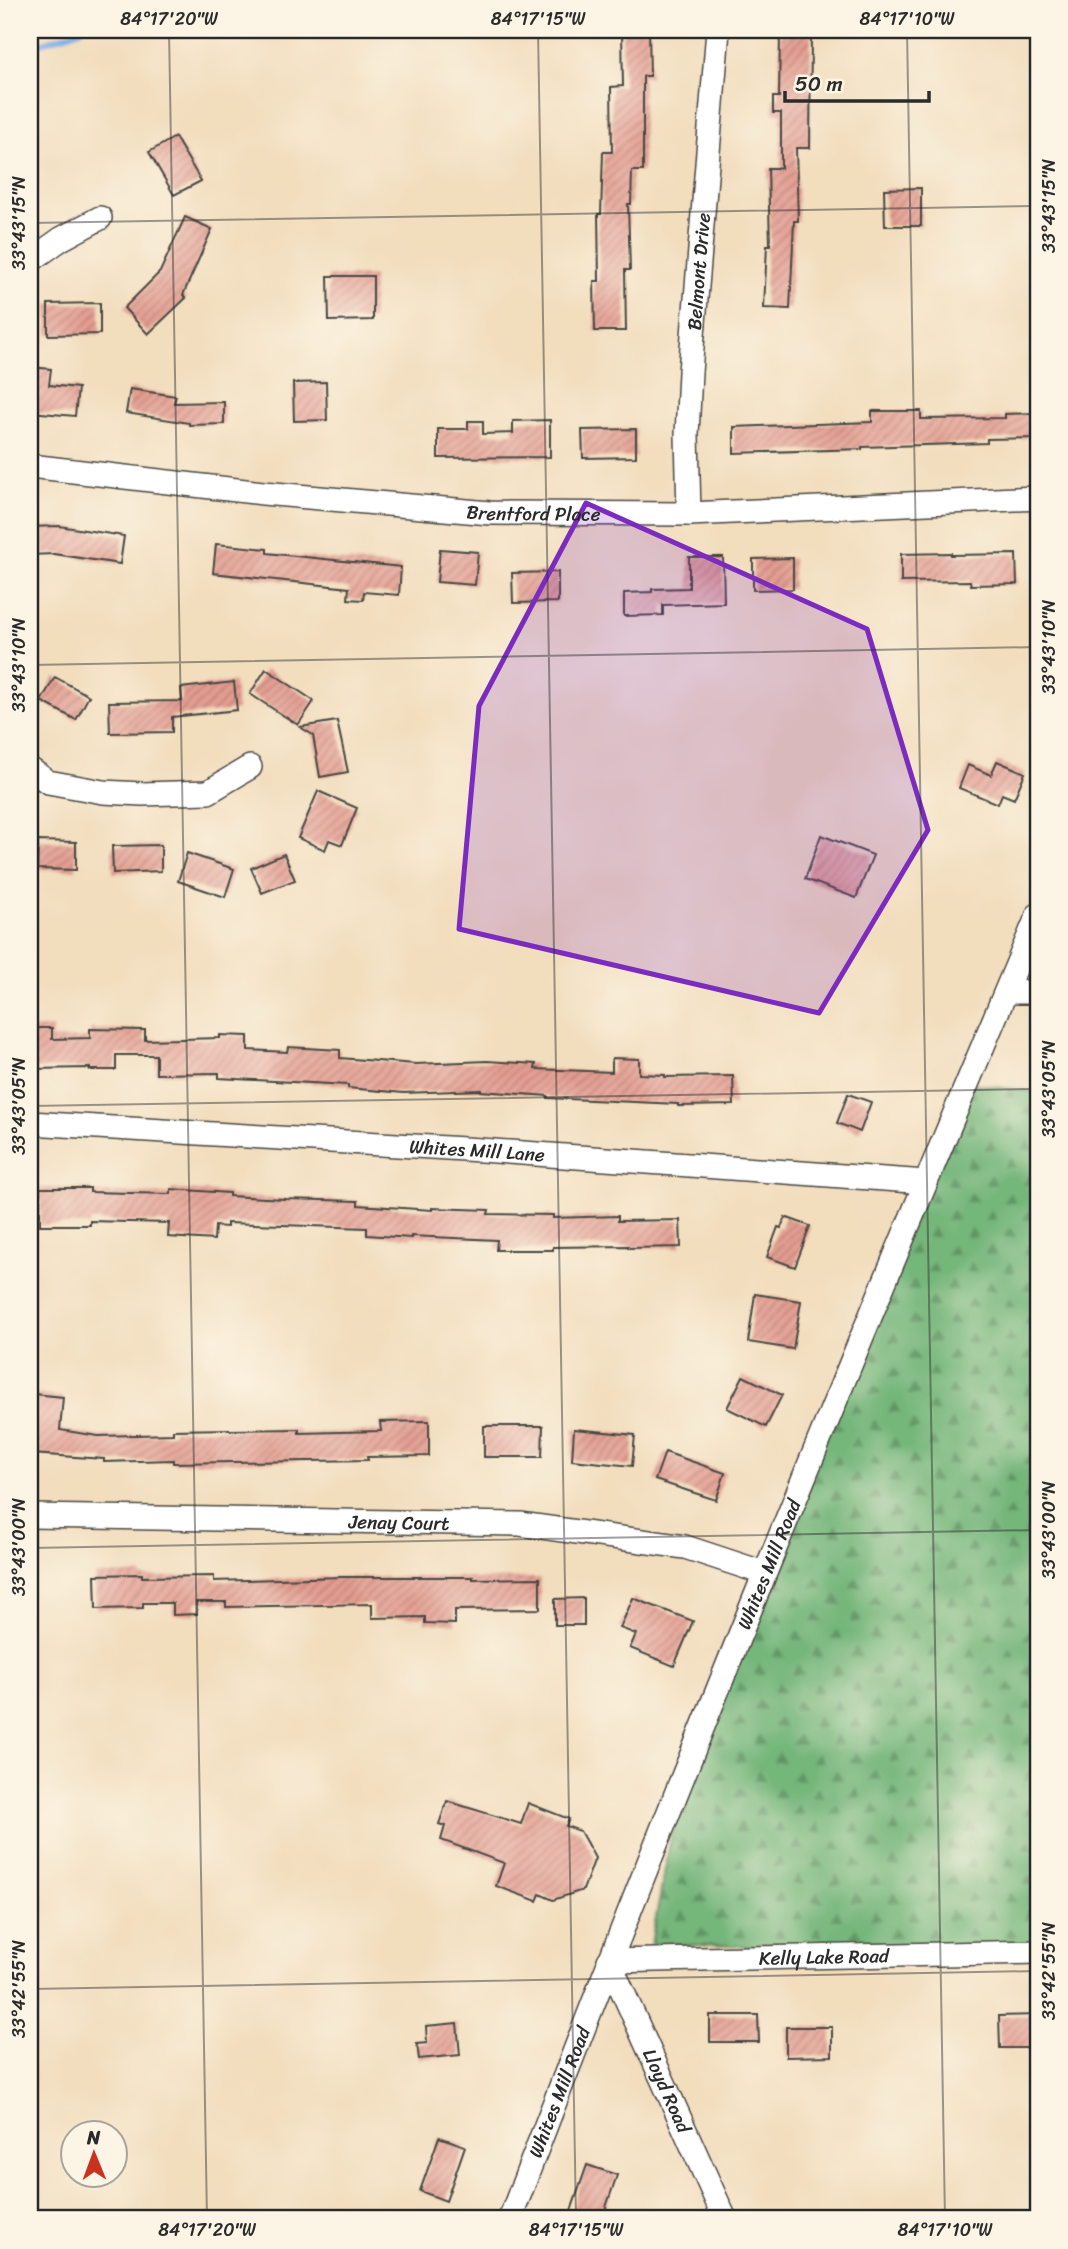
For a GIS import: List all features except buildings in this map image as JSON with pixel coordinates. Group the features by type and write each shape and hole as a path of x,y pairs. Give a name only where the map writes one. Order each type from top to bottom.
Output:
{"street":[{"name":"Belmont Drive","path":"689,514 687,435 690,372 719,30"},
{"path":"30,261 61,239 100,218"},
{"name":"Brentford Place","path":"30,466 263,493 491,513 689,514 1038,498"},
{"path":"30,769 48,782 103,792 142,794 208,792 250,768"},
{"name":"Whites Mill Road","path":"510,2219 609,1961 764,1573 1038,915"},
{"path":"1006,992 1038,992"},
{"name":"Whites Mill Lane","path":"30,1123 481,1150 926,1182"},
{"name":"Jenay Court","path":"30,1516 520,1524 685,1547 764,1573"},
{"name":"Kelly Lake Road","path":"609,1961 1038,1952"},
{"name":"Lloyd Road","path":"609,1961 725,2219"}],"highlighted area":[{"path":"586,503 867,629 928,830 819,1013 459,929 479,706"}],"green space":[{"path":"959,1082 1038,1092 1038,1953 651,1944 687,1752"}],"waterway":[{"path":"30,47 81,30"}]}
